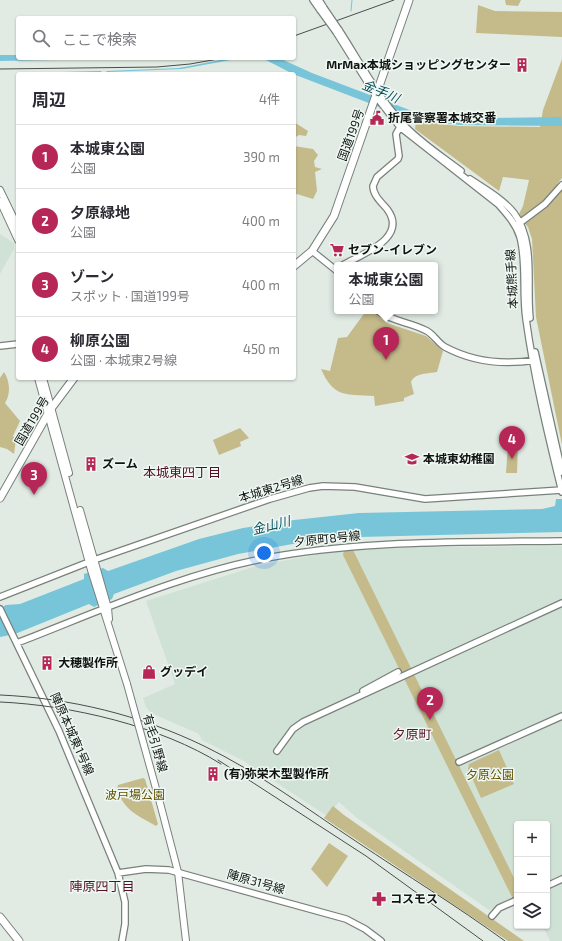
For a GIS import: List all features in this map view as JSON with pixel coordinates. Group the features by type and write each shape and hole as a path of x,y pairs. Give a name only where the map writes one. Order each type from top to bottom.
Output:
{"highway":[{"name":"国道199号","path":"296,264 312,251 334,216 378,95 409,0"},
{"name":"国道199号","path":"0,498 49,412 73,380"},
{"path":"0,918 19,941"},
{"path":"0,925 12,941"}],"main road":[{"path":"0,190 16,223"},
{"path":"0,202 16,236"},
{"name":"有毛引野線","path":"39,380 92,561 160,803 178,872 186,941"},
{"name":"有毛引野線","path":"43,380 49,412"}],"street":[{"path":"313,0 322,9 338,31 378,95"},
{"path":"318,0 322,9"},
{"name":"本城熊手線","path":"378,95 386,102 400,127 498,204 517,224"},
{"name":"本城熊手線","path":"378,95 395,117 418,138 508,207 517,224 523,248 525,309 534,360 562,491"},
{"path":"348,262 382,243 391,233 393,222 392,217 376,196 373,186 377,177 398,159 399,156 396,134 400,127"},
{"path":"517,224 545,204 562,185"},
{"path":"312,251 334,268"},
{"path":"383,314 391,319 427,331 446,348 480,360 491,362 534,360"},
{"path":"0,346 16,344"},
{"name":"本城熊手線","path":"534,360 562,472"},
{"name":"本城東2号線","path":"92,561 270,499 309,488 355,487 425,499 562,491"},
{"name":"夕原町8号線","path":"15,640 177,582 213,571 277,556 393,544 562,541"},
{"path":"0,597 92,561"},
{"path":"303,722 562,603"},
{"name":"陣原本城東1号線","path":"0,609 59,731 118,873 125,902 125,924 122,941"},
{"path":"277,751 293,729 303,722 398,672"},
{"path":"459,762 562,716"},
{"name":"陣原31号線","path":"118,873 146,869 178,872 346,918 365,929 381,941"},
{"path":"550,885 562,879"},
{"path":"492,916 499,908 514,901"}],"shaded area":[{"path":"0,234 14,243 14,249 0,274"},
{"path":"562,546 562,941 550,941 544,929 550,929 550,821 514,821 514,899 489,910 357,818 339,802 327,816 242,760 202,740 199,734 151,713 146,707 143,698 175,684 146,601 256,566 336,551 425,547"}],"green space":[{"path":"505,0 521,0 518,6 506,5"},
{"path":"478,5 495,11 562,12 562,37 476,33"},
{"path":"562,59 562,178 557,184 562,189 562,445 536,317 532,239 528,227 518,216 523,206 529,180 503,177 499,191 415,129 416,121 459,126 540,127 543,110"},
{"path":"296,123 308,131 306,136 299,135 296,137"},
{"path":"296,146 313,149 318,155 314,161 315,167 322,169 315,172 317,191 313,199 296,195"},
{"path":"364,314 376,314 387,323 426,336 443,351 437,372 422,374 413,379 411,382 414,394 404,398 404,401 375,406 374,396 348,394 336,390 321,369 330,371 338,338 347,337"},
{"path":"4,372 8,379 9,388 5,403 20,421 13,436 16,439 14,454 7,449 0,447 0,378"},
{"path":"240,428 249,438 240,442 241,446 219,455 213,440"},
{"path":"508,444 518,445 517,473 506,473"},
{"path":"344,550 353,550 514,878 513,899 343,555"},
{"name":"夕原公園","path":"499,750 514,784 481,798 468,769 469,764"},
{"name":"波戸場公園","path":"143,778 145,779 158,824 156,826 137,815 127,807 123,802 117,788 118,785"},
{"path":"333,806 524,941 508,941 324,818"},
{"path":"329,843 348,856 327,887 311,869"}],"water":[{"path":"0,55 16,55 16,60 53,60 0,61"},
{"path":"221,60 230,60 182,69 106,71 179,68"},
{"path":"266,60 283,60 312,73 420,114 432,117 561,117 562,126 459,125 408,118 296,75 296,72 289,72"},
{"path":"101,71 102,72 62,72"},
{"name":"金山川","path":"556,499 562,499 562,532 360,537 309,541 238,554 176,571 114,594 112,599 94,607 89,604 15,634 0,637 0,608 6,605 20,604 84,579 84,574 103,568 108,571 199,539 243,528 294,520 359,513 542,509 555,506"}],"waterway":[{"path":"351,11 352,0"}],"railway":[{"path":"296,35 394,0"},
{"path":"0,69 157,67 213,60"},
{"path":"0,695 52,700 104,710 155,725 204,746 244,767 282,791 469,915 505,941"},
{"path":"0,702 27,704 85,713 143,728 171,739 221,764"},
{"path":"218,760 366,856 483,941"}],"place":[{"name":"MrMax本城ショッピングセンター","path":"522,65"},
{"name":"折尾警察署本城交番","path":"377,118"},
{"name":"セブン-イレブン","path":"337,250"},
{"name":"本城東公園","path":"386,360"},
{"name":"本城東幼稚園","path":"412,459"},
{"name":"柳原公園","path":"512,459"},
{"name":"ズーム","path":"91,464"},
{"name":"ゾーン","path":"34,495"},
{"name":"大穂製作所","path":"47,663"},
{"name":"グッデイ","path":"149,672"},
{"name":"夕原緑地","path":"430,720"},
{"name":"(有)弥栄木型製作所","path":"213,774"},
{"name":"コスモス","path":"379,899"}],"district":[{"name":"本城東四丁目","path":"182,472"},
{"name":"夕原町","path":"412,734"},
{"name":"陣原四丁目","path":"102,886"}],"water label":[{"name":"金手川","path":"381,91"}]}
